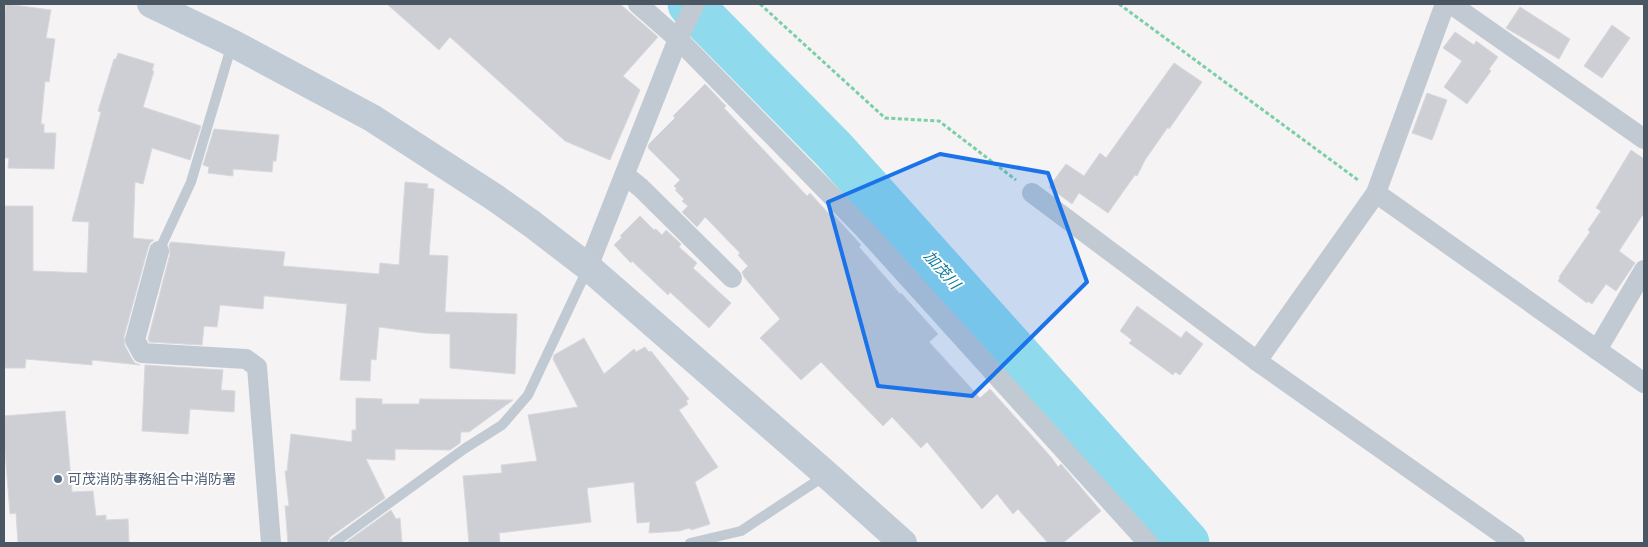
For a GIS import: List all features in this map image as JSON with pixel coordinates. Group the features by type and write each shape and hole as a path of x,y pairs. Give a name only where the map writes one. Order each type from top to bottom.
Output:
{"street":[{"path":"151,4 232,43 372,118 494,197 588,267 903,543"},
{"path":"638,4 686,22 865,230 1148,543"},
{"path":"1257,361 1376,193 1445,4"},
{"path":"1452,4 1644,138"},
{"path":"588,267 686,22"},
{"path":"624,175 640,188 732,278"},
{"path":"1032,193 1257,361 1516,543"},
{"path":"1376,193 1644,383"},
{"path":"159,251 135,340 142,353 246,359 257,367 271,543"},
{"path":"1597,350 1644,270"}],"lane":[{"path":"159,251 191,182 232,43"},
{"path":"334,543 448,461 502,425 528,395 588,267"},
{"path":"690,543 741,532 826,474"}],"path":[{"path":"760,4 885,118 939,121 1032,193"},
{"path":"1119,4 1376,193"}],"highlighted area":[{"path":"940,154 1048,173 1087,282 972,396 878,386 828,202"}],"building":[{"path":"6,4 51,10 46,38 55,39 49,82 45,81 41,124 44,124 44,133 56,133 54,169 8,168 9,158 4,158 4,23"},
{"path":"387,4 620,4 658,37 623,76 640,90 610,160 565,141 450,37 439,50"},
{"path":"1520,7 1570,39 1559,59 1506,28"},
{"path":"1612,25 1630,38 1602,78 1584,66"},
{"path":"1455,32 1474,45 1476,41 1498,57 1489,69 1491,71 1467,104 1444,87 1462,61 1443,48"},
{"path":"118,53 154,64 152,71 154,71 143,107 201,126 190,160 152,148 143,184 135,182 133,238 154,240 148,248 124,337 125,346 132,359 140,365 92,360 92,365 26,359 25,368 4,368 4,206 33,206 33,271 87,273 89,222 72,221 101,112 98,111 114,59 116,59"},
{"path":"1174,63 1202,82 1145,160 1137,176 1135,175 1108,213 1079,193 1072,204 1049,187 1066,164 1084,176 1100,153 1106,158"},
{"path":"705,84 726,106 724,108 807,196 810,193 830,215 832,213 861,245 859,247 938,334 929,342 980,398 990,389 1058,467 1061,464 1101,511 1063,543 1048,543 1018,509 1013,514 997,494 982,509 927,442 921,448 892,417 883,426 821,362 801,380 760,338 780,319 744,277 742,272 748,266 738,255 740,253 705,217 697,227 682,212 688,206 682,201 684,199 675,190 677,189 674,186 680,180 648,148 649,144 675,118 673,116"},
{"path":"1427,93 1447,100 1432,140 1412,133"},
{"path":"214,129 279,135 276,161 273,161 272,172 233,169 233,176 208,173 209,167 203,165"},
{"path":"1631,150 1644,159 1644,213 1619,251 1635,263 1616,291 1606,284 1592,304 1588,301 1587,303 1558,281 1559,277 1590,232 1588,230 1601,211 1596,208"},
{"path":"405,182 428,184 427,188 434,189 429,255 448,256 445,312 517,314 515,374 450,368 450,334 424,333 379,327 376,360 371,359 370,381 340,380 347,304 266,296 264,296 263,309 220,305 217,327 204,326 202,345 149,342 148,339 170,254 169,245 171,242 285,252 283,266 379,274 380,263 399,265"},
{"path":"640,216 654,230 656,229 662,235 666,230 681,244 679,247 697,263 693,268 731,303 709,328 670,292 668,295 632,261 631,263 614,245 622,237 620,236"},
{"path":"1137,306 1181,338 1186,331 1203,344 1180,375 1175,372 1173,375 1129,343 1132,340 1120,331"},
{"path":"584,338 604,374 634,349 636,352 645,347 649,352 651,351 689,399 686,401 688,404 679,410 718,467 695,482 710,524 691,530 690,528 679,531 649,533 650,522 637,523 634,482 587,488 591,522 499,533 500,543 469,543 463,476 502,473 501,465 537,461 528,415 578,407 553,359 554,355"},
{"path":"145,365 223,370 221,390 235,391 234,412 190,409 188,434 142,431"},
{"path":"356,398 382,399 382,404 419,404 420,399 513,400 469,432 461,432 460,443 450,450 395,449 395,460 366,459 385,498 330,537 327,543 288,543 285,506 289,506 285,471 287,471 291,434 352,442 352,430 356,430"},
{"path":"65,411 72,492 93,491 96,516 106,515 106,520 128,519 129,543 18,543 16,513 10,514 4,416"},
{"path":"391,510 396,519 400,518 402,543 345,543"}],"waterway":[{"name":"加茂川","path":"690,4 834,150 1187,543"}],"place":[{"name":"可茂消防事務組合中消防署","path":"58,479"}]}
